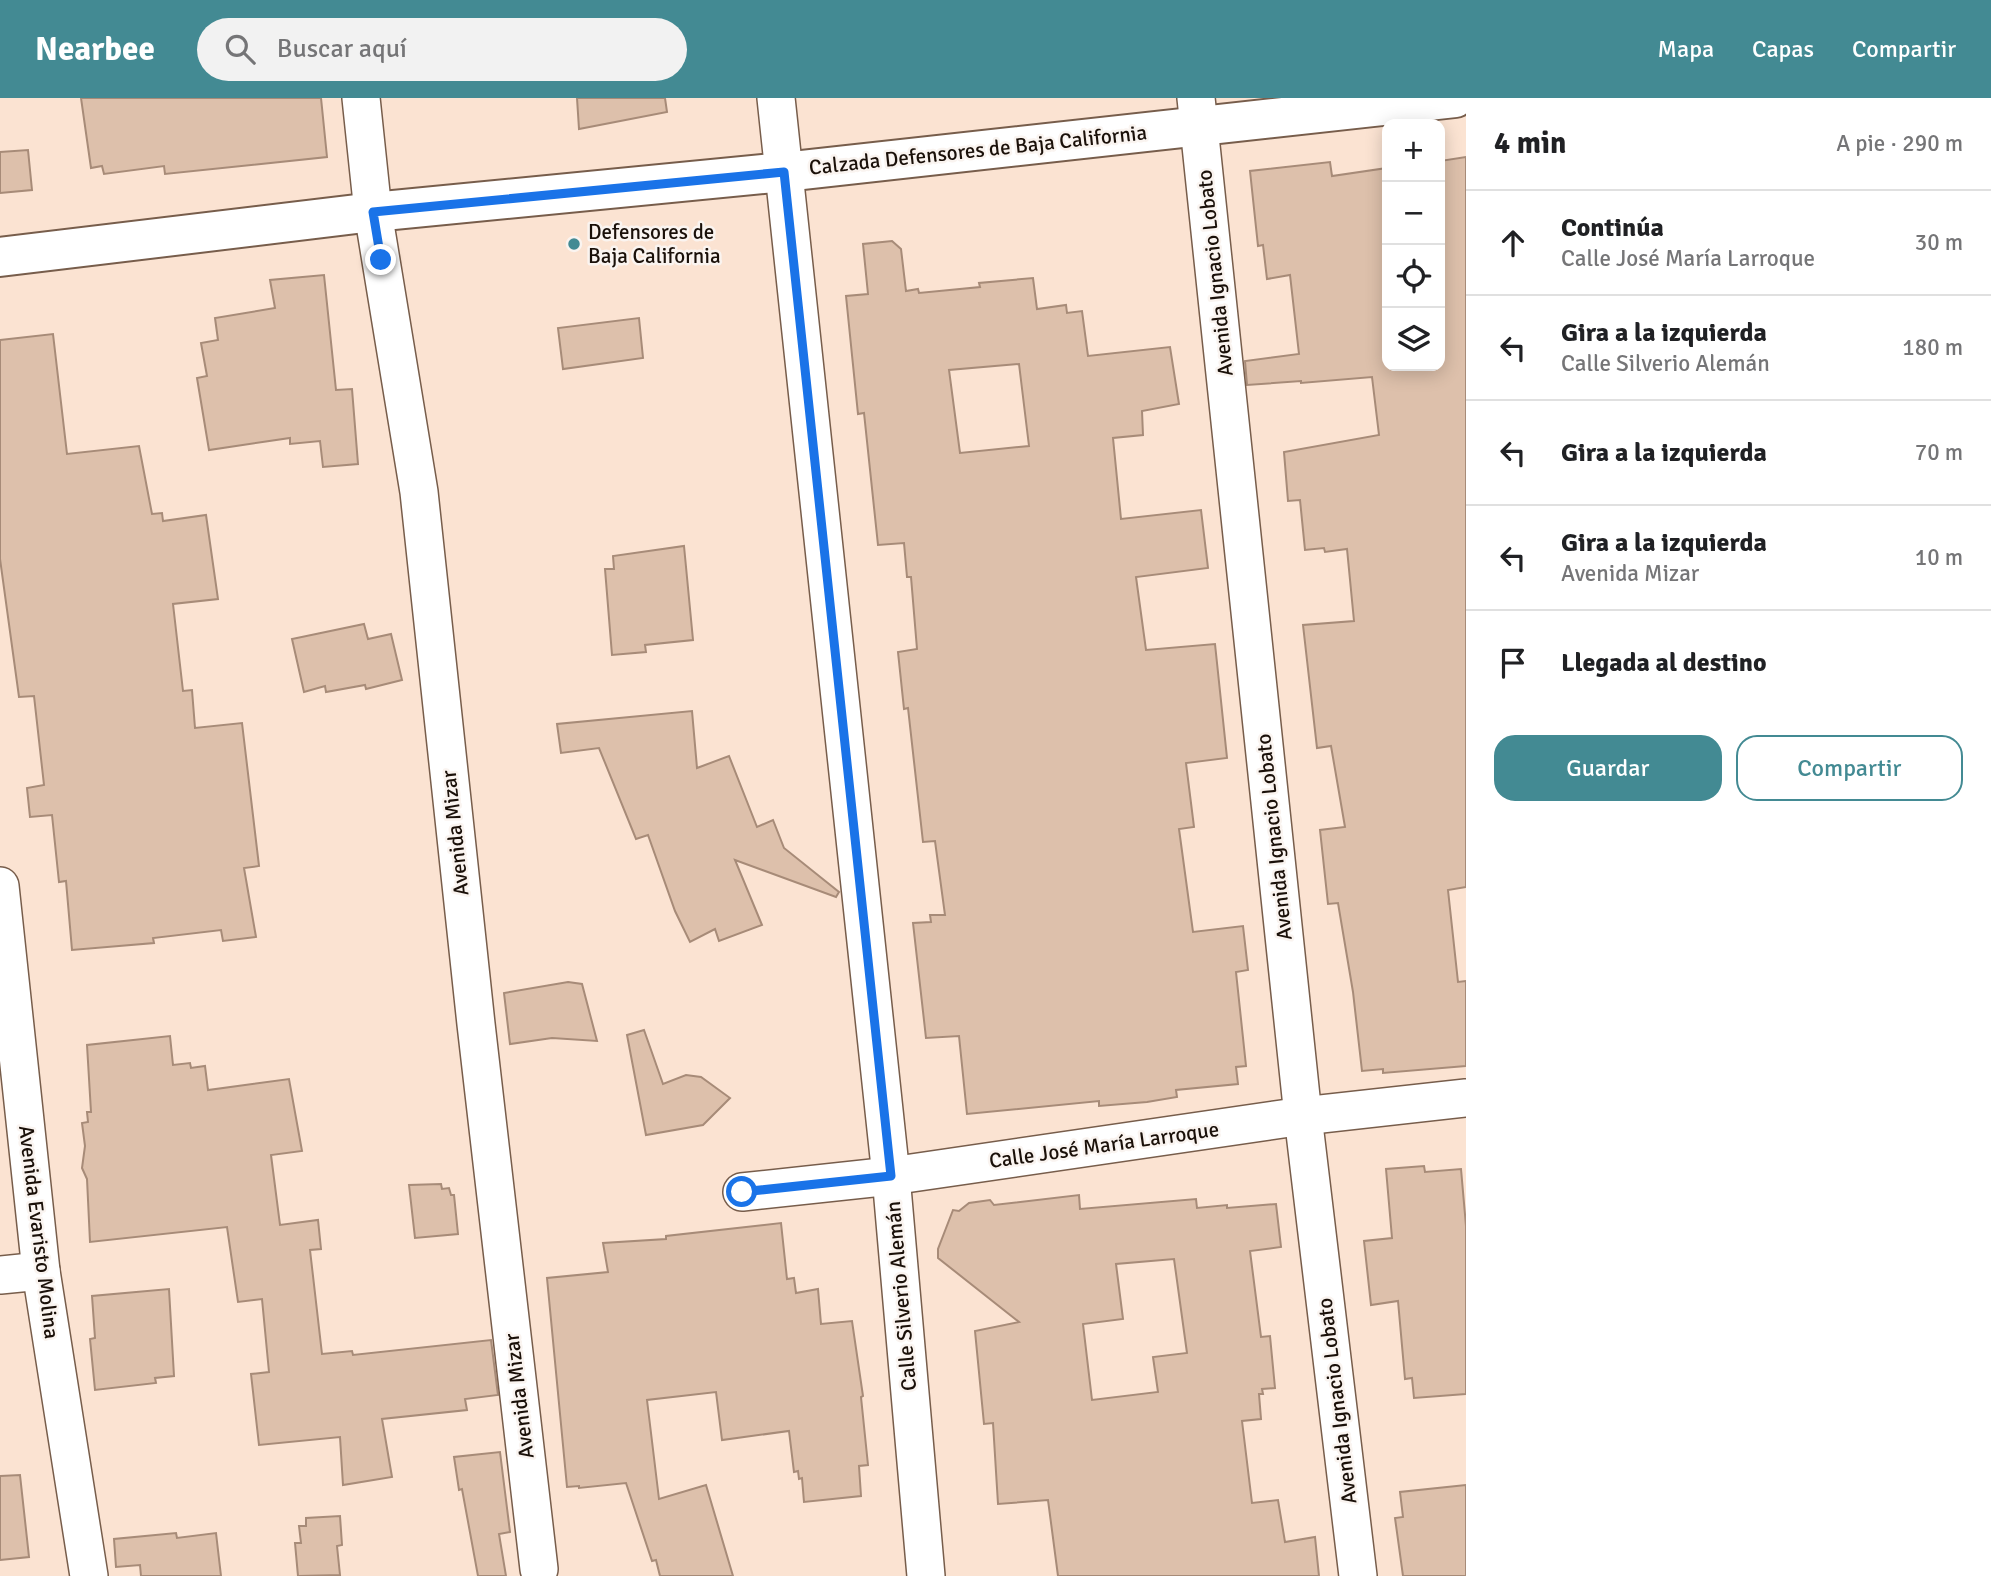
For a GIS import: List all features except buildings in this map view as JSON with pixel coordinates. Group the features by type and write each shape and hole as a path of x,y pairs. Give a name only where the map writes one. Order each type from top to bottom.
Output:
{"main road":[{"name":"Calzada Defensores de Baja California","path":"0,257 373,212 784,172 1198,112 1455,98"}],"street":[{"name":"Avenida Mizar","path":"361,98 373,212 419,492 476,1024 539,1569"},
{"name":"Calle Silverio Alemán","path":"776,98 891,1176 926,1576"},
{"name":"Avenida Ignacio Lobato","path":"1198,112 1303,1116 1358,1576"},
{"name":"Avenida Evaristo Molina","path":"0,886 41,1271 89,1576"},
{"name":"Calle José María Larroque","path":"742,1192 891,1176 1303,1116 1466,1098"},
{"path":"0,1275 41,1271"}],"place":[{"name":"Defensores de Baja California","path":"574,244"}],"route":[{"path":"381,260 373,212 784,172 891,1176 742,1192"}]}
